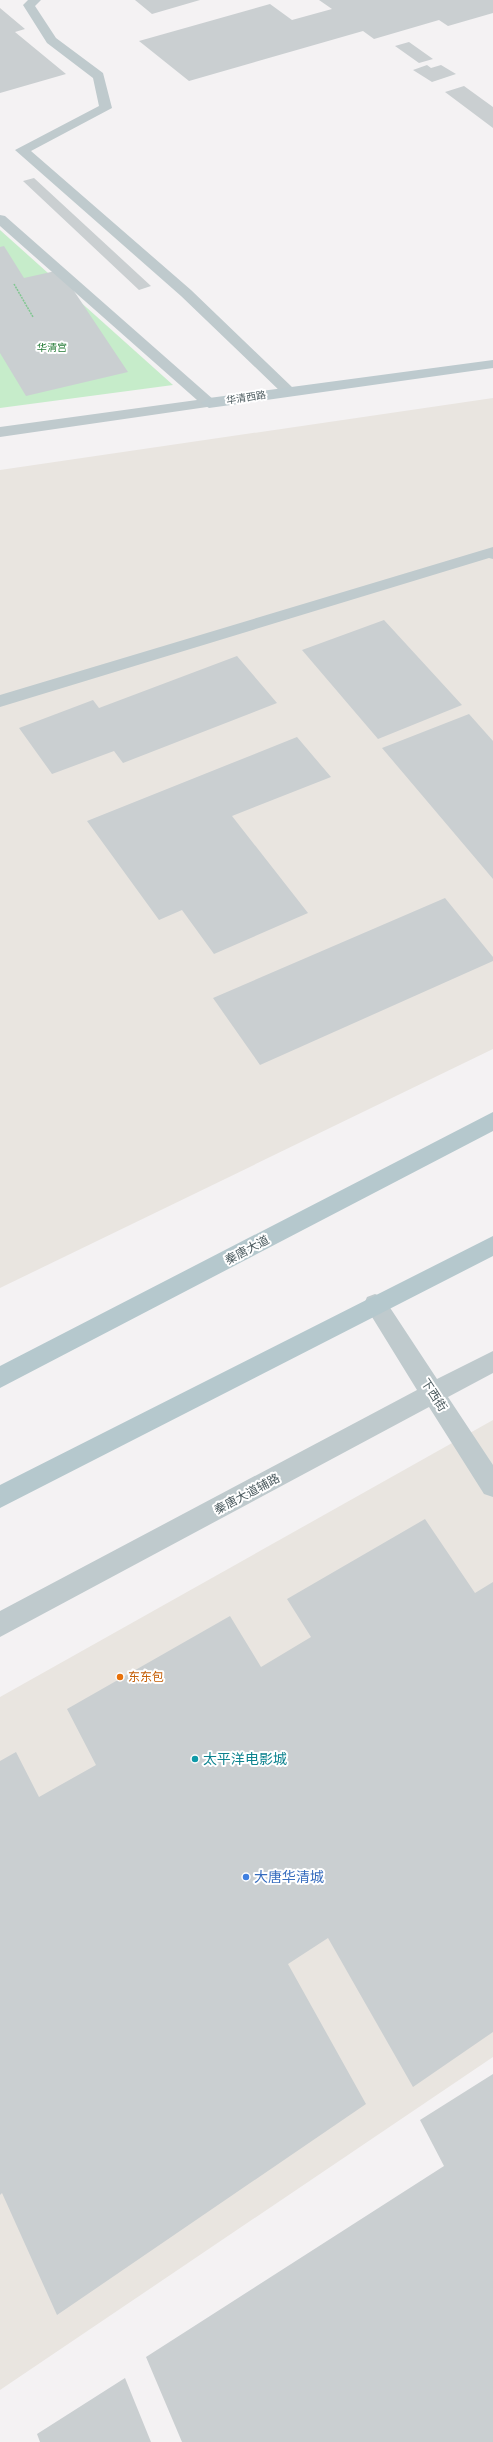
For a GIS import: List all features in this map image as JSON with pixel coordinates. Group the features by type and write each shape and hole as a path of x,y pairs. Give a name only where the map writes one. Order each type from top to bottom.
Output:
{"main road":[{"name":"秦唐大道","path":"0,1378 493,1121"},
{"path":"0,1497 493,1245"}],"street":[{"path":"36,0 29,5 51,40 99,76 106,108 22,150 186,293 287,390"},
{"path":"0,220 209,403"},
{"name":"华清西路","path":"0,432 209,403 287,390 493,364"},
{"path":"0,701 491,552 493,554"},
{"name":"下西街","path":"375,1304 493,1486"},
{"name":"秦唐大道辅路","path":"0,1625 434,1394 493,1361"}],"path":[{"path":"11,279 33,317"}],"shaded area":[{"path":"493,398 493,1049 0,1288 0,470"},
{"name":"大唐华清城","path":"493,1420 493,2057 0,2390 0,1697"}],"green space":[{"name":"华清宫","path":"0,230 173,385 0,408"}],"building":[{"path":"135,0 200,0 152,14"},
{"path":"319,0 493,0 493,13 448,26 439,20 374,39 363,31 189,81 139,41 270,4 292,20 332,9"},
{"path":"0,8 25,29 15,32 66,74 0,93"},
{"path":"409,42 433,59 419,63 395,46"},
{"path":"427,65 431,68 441,65 456,74 432,82 413,70"},
{"path":"464,86 493,107 493,128 445,92"},
{"path":"34,178 151,286 139,290 23,181"},
{"name":"华清宫","path":"4,246 24,278 60,270 128,372 26,396 0,353 0,247"},
{"path":"384,620 462,705 378,739 302,650"},
{"path":"237,656 277,703 123,763 114,751 52,774 19,728 93,700 99,708"},
{"path":"469,714 493,741 493,879 382,748"},
{"path":"297,737 331,777 232,816 308,913 214,954 182,910 159,920 87,821"},
{"path":"445,898 493,957 493,961 260,1065 213,998"},
{"name":"大唐华清城","path":"425,1519 475,1593 493,1582 493,2032 413,2087 328,1938 288,1964 366,2104 57,2315 2,2193 0,2195 0,1761 16,1752 39,1797 96,1765 67,1709 230,1616 261,1667 311,1637 287,1599"},
{"path":"493,2074 493,2442 182,2442 146,2357 444,2166 420,2120"},
{"path":"125,2378 151,2442 40,2442 37,2434"}],"place":[{"name":"东东包","path":"120,1677"},
{"name":"太平洋电影城","path":"195,1759"},
{"name":"大唐华清城","path":"246,1877"}]}
